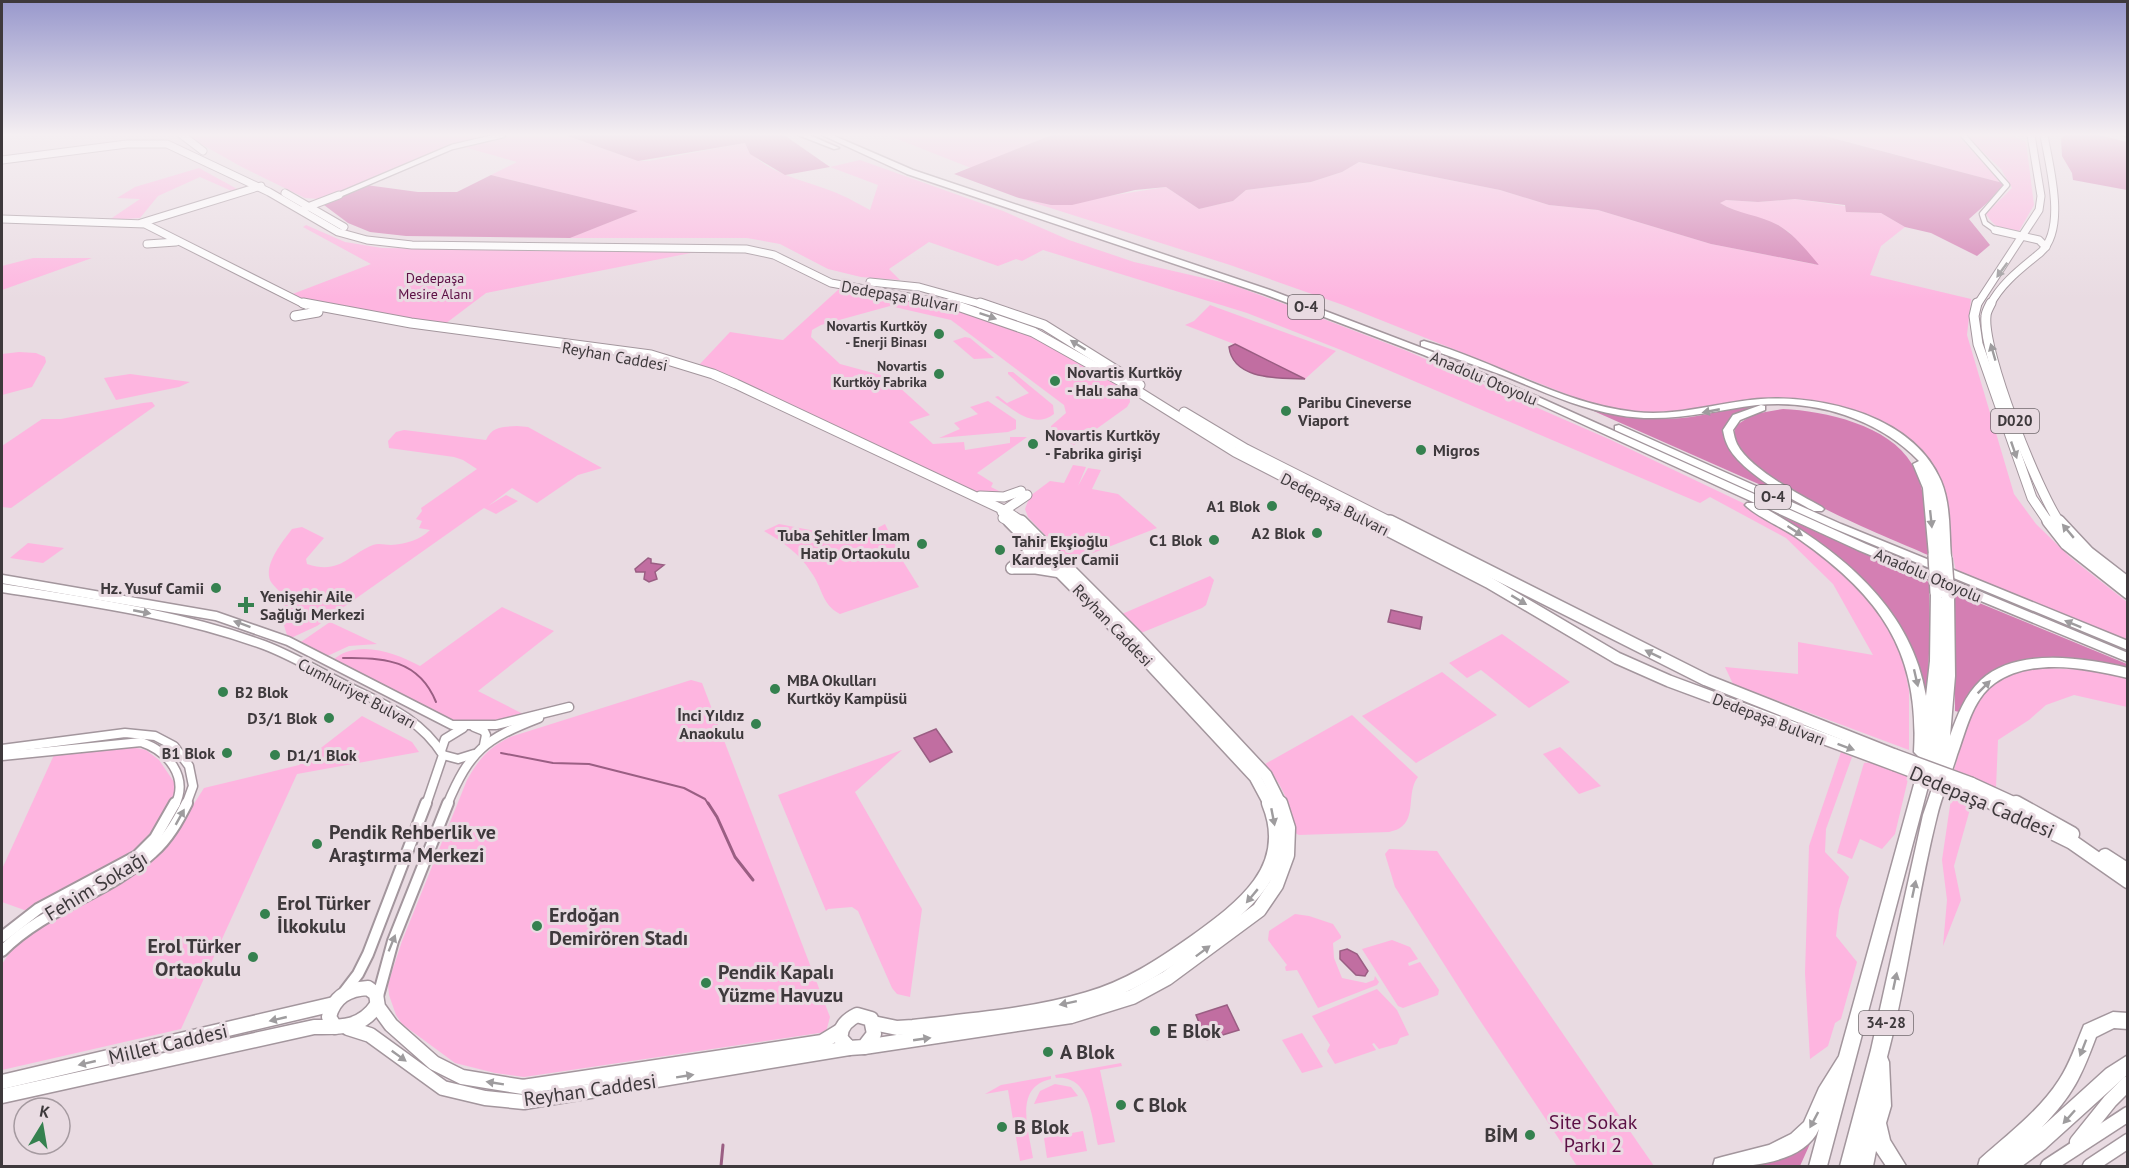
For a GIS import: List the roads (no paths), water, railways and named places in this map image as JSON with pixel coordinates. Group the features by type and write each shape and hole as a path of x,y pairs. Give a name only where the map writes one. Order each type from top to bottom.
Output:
{"highway":[{"path":"955,190 971,194"},
{"name":"Anadolu Otoyolu","path":"959,190 1193,267 1346,321 1460,367 1862,547 2127,658"},
{"name":"Anadolu Otoyolu","path":"979,190 1293,295 1420,343 1535,390 1837,526 2127,646"},
{"path":"1420,343 1572,400 1613,412 1671,417 1775,401 1811,404 1863,418 1900,439 1926,462 1938,491 1946,700 1937,798"},
{"path":"1940,557 1923,473 1912,456 1896,441 1855,420 1805,408 1762,408 1744,414 1732,422 1729,438 1736,451 1750,467 1772,483 1811,505 1968,581"},
{"path":"1633,443 1786,525 1836,561 1877,602 1903,640 1918,681 1922,729 1917,792"},
{"path":"1917,792 1928,759 1943,596"},
{"path":"1937,798 1963,718 1977,693 1992,679 2014,669 2042,664 2079,665 2127,673"},
{"name":"34-28","path":"1818,1167 1910,830 1917,792"},
{"name":"34-28","path":"1849,1167 1880,1050 1928,824 1937,798"},
{"path":"1987,1167 2061,1093 2077,1066 2090,1031 2113,1020 2127,1021"},
{"path":"1714,1167 1771,1154 1798,1141 1810,1128 1825,1094 1851,1050"},
{"path":"1880,1050 1882,1106 1878,1123 1882,1144 1897,1167"},
{"path":"2006,1167 2062,1124 2091,1092 2127,1063"},
{"path":"1864,1167 1869,1135 1866,1099"}],"main road":[{"path":"246,192 258,190"},
{"path":"141,224 258,190"},
{"name":"Dedepaşa Bulvarı","path":"267,190 347,235 400,244 746,249 780,257 804,272 831,283 929,299 965,308 1025,329 1131,387 1235,452 1488,582 1617,658 1693,690 1895,760"},
{"name":"Dedepaşa Bulvarı","path":"269,190 312,207 350,230 397,239 752,245 783,253 831,276 912,286 977,301 1057,332 1179,410 1246,449 1558,606 1706,680 1895,760"},
{"name":"D020","path":"2040,190 2039,210 1978,301 1974,316 1980,351 2018,461 2040,511 2066,544 2127,593"},
{"path":"1995,230 2018,244 2033,248 2046,247 2052,224 2053,190"},
{"path":"298,209 312,207 339,195"},
{"path":"296,200 325,200"},
{"path":"123,222 170,215"},
{"path":"146,243 154,235 160,222 170,215"},
{"name":"Reyhan Caddesi","path":"2,220 141,224 155,229 290,302 319,312 642,358 717,381 1027,525 1233,747"},
{"name":"Reyhan Caddesi","path":"2,220 141,224"},
{"path":"1995,230 2018,244"},
{"path":"146,243 170,238 305,307 293,315"},
{"path":"146,243 170,238"},
{"name":"D020","path":"2046,247 2013,274 1997,294 1986,316 1990,339 2026,452 2046,499 2077,541 2127,583"},
{"path":"903,294 914,292 916,290 912,286"},
{"path":"929,299 925,295 927,292 938,291"},
{"path":"290,302 294,307 293,315"},
{"name":"Reyhan Caddesi","path":"305,307 651,355 677,362 736,384 971,494 1000,511 1014,524 1233,747 1266,775 1277,794 1288,828 1287,855 1276,885 1259,910 1174,965 1132,997 1077,1014 524,1102 485,1098 443,1088 370,1035 341,1027"},
{"path":"293,315 319,312"},
{"path":"1025,329 1035,329 1040,324"},
{"path":"1043,337 1045,333 1057,332"},
{"path":"971,494 998,497 1024,493"},
{"path":"1000,511 1024,493"},
{"path":"1024,493 1021,510 1027,525"},
{"path":"1029,539 1031,548 1029,554 1012,568 1036,568 1061,572"},
{"path":"1550,619 1545,612 1546,608 1558,606"},
{"path":"1693,690 1711,690 1706,680"},
{"name":"Dedepaşa Caddesi","path":"1895,760 1970,788 2047,828 2086,851 2127,881"},
{"path":"1970,788 2052,822 2127,871"},
{"name":"Reyhan Caddesi","path":"873,1023 882,1026 913,1027 1080,1001 1124,988 1174,965"},
{"path":"354,989 373,990 377,1002 363,1022 341,1027 329,1017 337,1000 354,989"},
{"name":"Millet Caddesi","path":"2,1082 315,1010 337,1000"},
{"name":"Reyhan Caddesi","path":"377,1002 391,1029 453,1073 474,1080 523,1087 822,1042 840,1031"},
{"path":"857,1015 867,1017 873,1023 873,1038 857,1048 842,1042 840,1031 846,1020 857,1015"},
{"name":"Millet Caddesi","path":"2,1096 314,1027 341,1027"},
{"path":"2072,1149 2127,1083"},
{"path":"2048,1167 2127,1114"},
{"path":"2090,1167 2127,1141"}],"street":[{"path":"339,195 352,190"},
{"path":"1995,230 1985,223 1982,214 1988,206 2002,197 2005,190"},
{"name":"Cumhuriyet Bulvarı","path":"2,580 216,616 284,639 444,722 470,727"},
{"name":"Cumhuriyet Bulvarı","path":"2,588 198,623 270,648 416,723 435,739 442,753"},
{"path":"82,601 89,594"},
{"path":"270,648 284,639"},
{"path":"337,1000 358,974 368,954 436,778 442,753 447,736 470,727 504,723 569,707 503,732 475,753 460,759 453,759 442,753"},
{"path":"470,727 484,731 486,740 484,745"},
{"name":"Fehim Sokağı","path":"2,749 125,734 152,735 174,745 189,767 194,783 190,798 175,826 151,854 30,925 2,951"},
{"name":"Fehim Sokağı","path":"2,756 141,742 164,752 183,785 179,797 162,826 143,850 125,864 30,916 2,937"},
{"path":"377,1002 387,954 446,807 475,753"}],"waterway":[{"path":"343,658 386,660 410,669 429,688 436,702"},
{"path":"501,753 553,763 589,764 684,788 705,799 709,805"},
{"path":"708,803 735,857 753,880"},
{"path":"721,1166 723,1145"}],"place":[{"name":"Novartis Kurtköy - Enerji Binası","path":"939,334"},
{"name":"Novartis Kurtköy Fabrika","path":"939,374"},
{"name":"Novartis Kurtköy - Halı saha","path":"1055,381"},
{"name":"Paribu Cineverse Viaport","path":"1286,411"},
{"name":"Novartis Kurtköy - Fabrika girişi","path":"1033,444"},
{"name":"Migros","path":"1421,450"},
{"name":"A1 Blok","path":"1272,506"},
{"name":"A2 Blok","path":"1317,533"},
{"name":"C1 Blok","path":"1214,540"},
{"name":"Tuba Şehitler İmam Hatip Ortaokulu","path":"922,544"},
{"name":"Tahir Ekşioğlu Kardeşler Camii","path":"1000,550"},
{"name":"Hz. Yusuf Camii","path":"216,588"},
{"name":"Yenişehir Aile Sağlığı Merkezi","path":"246,605"},
{"name":"MBA Okulları Kurtköy Kampüsü","path":"775,689"},
{"name":"B2 Blok","path":"223,692"},
{"name":"D3/1 Blok","path":"329,718"},
{"name":"İnci Yıldız Anaokulu","path":"756,724"},
{"name":"B1 Blok","path":"227,753"},
{"name":"D1/1 Blok","path":"275,755"},
{"name":"Pendik Rehberlik ve Araştırma Merkezi","path":"317,844"},
{"name":"Erol Türker İlkokulu","path":"265,914"},
{"name":"Erdoğan Demirören Stadı","path":"537,926"},
{"name":"Erol Türker Ortaokulu","path":"253,957"},
{"name":"Pendik Kapalı Yüzme Havuzu","path":"706,983"},
{"name":"E Blok","path":"1155,1031"},
{"name":"A Blok","path":"1048,1052"},
{"name":"C Blok","path":"1121,1105"},
{"name":"B Blok","path":"1002,1127"},
{"name":"BİM","path":"1530,1135"}],"park label":[{"name":"Dedepaşa Mesire Alanı","path":"435,286"},
{"name":"Site Sokak Parkı 2","path":"1593,1134"}]}
